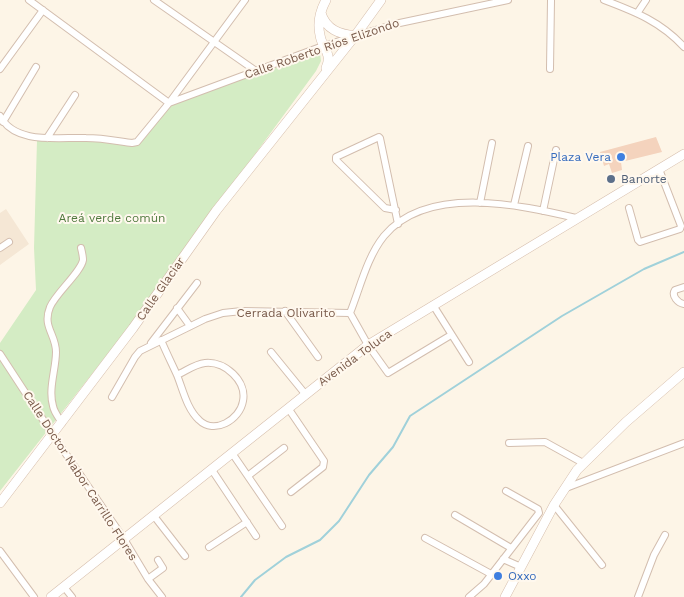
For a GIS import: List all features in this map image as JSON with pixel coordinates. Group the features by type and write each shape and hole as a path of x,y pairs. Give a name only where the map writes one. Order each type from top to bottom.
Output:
{"street":[{"path":"29,0 169,103"},
{"path":"154,0 256,71"},
{"path":"36,67 2,119 14,129 37,138 88,138 137,142 169,103 245,0"},
{"path":"326,0 320,10 322,18 331,29 355,36"},
{"name":"Calle Glaciar","path":"0,503 133,328 216,211 355,36 381,0"},
{"name":"Calle Roberto Ríos Elizondo","path":"169,103 355,36 395,24 508,0"},
{"path":"550,69 551,0"},
{"path":"604,0 638,12 658,24 684,48"},
{"path":"638,12 646,0"},
{"path":"0,69 43,10"},
{"name":"Calle Glaciar","path":"320,10 319,34 330,61 322,76"},
{"path":"46,138 75,95"},
{"path":"396,210 385,208 336,160 336,156 378,137 396,210 398,224"},
{"path":"480,203 492,143"},
{"path":"514,205 528,146"},
{"path":"543,211 556,150"},
{"name":"Avenida Toluca","path":"51,597 368,345 684,154"},
{"path":"628,208 640,242 680,229 681,226 659,169"},
{"path":"451,335 388,373 368,345 350,313 373,253 384,236 412,214 429,208 459,204 514,205 576,218"},
{"path":"0,248 9,242"},
{"path":"62,423 52,406 56,350 47,327 47,317 50,306 58,293 83,261 81,248"},
{"path":"149,346 197,283"},
{"path":"684,287 675,290 673,293 679,302 684,304"},
{"path":"433,305 469,362"},
{"path":"177,308 190,326"},
{"path":"285,311 318,357"},
{"name":"Cerrada Olivarito","path":"112,397 140,351 190,326 223,313 285,311 350,313"},
{"path":"161,340 190,408 198,420 211,427 221,426 238,412 243,402 243,391 238,380 228,370 219,365 206,363 195,365 177,375"},
{"path":"271,352 306,395"},
{"name":"Calle Doctor Nabor Carrillo Flores","path":"0,354 124,539 148,579 162,597"},
{"path":"505,597 554,505 583,464 626,422 684,372"},
{"path":"288,408 324,461 323,466 291,492"},
{"path":"509,443 545,442 583,464"},
{"path":"564,489 684,443"},
{"path":"249,476 284,448"},
{"path":"232,453 282,526"},
{"path":"212,470 256,536"},
{"path":"469,597 491,574 539,511 506,491"},
{"path":"554,505 602,565"},
{"path":"154,516 185,556"},
{"path":"455,516 511,548"},
{"path":"208,547 246,522"},
{"path":"638,597 654,555 665,535"},
{"path":"425,538 491,574"},
{"path":"0,551 34,597"},
{"path":"503,559 521,567"},
{"path":"148,579 163,567 158,560"},
{"path":"64,587 72,597"}],"shaded area":[{"path":"6,209 29,244 0,265 0,213"}],"green space":[{"name":"Areá verde común","path":"320,53 321,61 316,71 121,337 0,491 0,343 36,290 34,248 37,140 137,142 169,103"}],"building":[{"name":"Plaza Vera","path":"656,137 662,152 621,162 622,170 612,173 609,164 604,166 600,152"}],"waterway":[{"path":"241,597 255,580 286,557 320,540 339,521 369,475 393,447 410,416 562,316 644,269 684,252"}],"place":[{"name":"Plaza Vera","path":"621,157"},
{"name":"Banorte","path":"611,179"},
{"name":"Oxxo","path":"498,576"}]}
